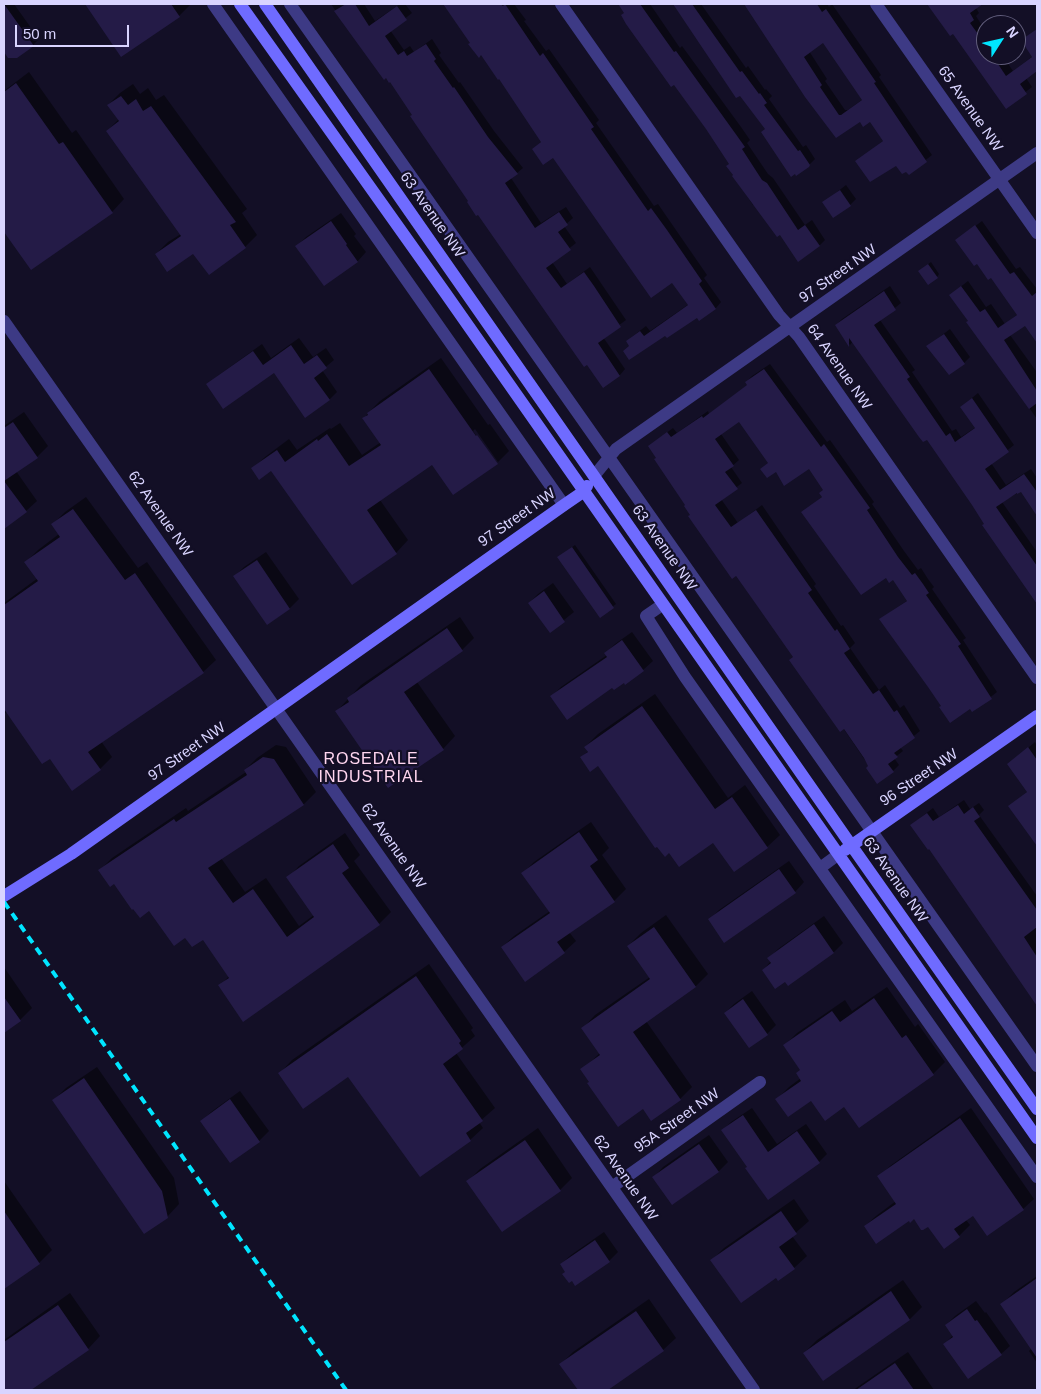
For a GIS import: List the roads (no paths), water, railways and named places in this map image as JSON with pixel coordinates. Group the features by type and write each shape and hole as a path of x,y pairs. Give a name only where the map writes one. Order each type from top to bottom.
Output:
{"main road":[{"name":"63 Avenue NW","path":"240,4 1037,1138"},
{"name":"63 Avenue NW","path":"265,4 1037,1109"},
{"name":"97 Street NW","path":"4,896 71,854 564,506 583,492 594,476"},
{"name":"96 Street NW","path":"839,854 1037,716"}],"street":[{"path":"213,4 564,506"},
{"name":"63 Avenue NW","path":"290,4 1037,1066"},
{"name":"64 Avenue NW","path":"561,4 779,315 799,337 1037,678"},
{"name":"65 Avenue NW","path":"876,4 1037,233"},
{"name":"97 Street NW","path":"594,476 616,449 1037,153"},
{"name":"62 Avenue NW","path":"4,321 754,1390"},
{"path":"662,605 646,616 685,676 1037,1177"},
{"name":"96 Street NW","path":"820,868 839,854"},
{"name":"95A Street NW","path":"612,1187 760,1082"}],"railway":[{"path":"4,902 346,1390"}],"district":[{"name":"ROSEDALE INDUSTRIAL","path":"371,769"}]}
